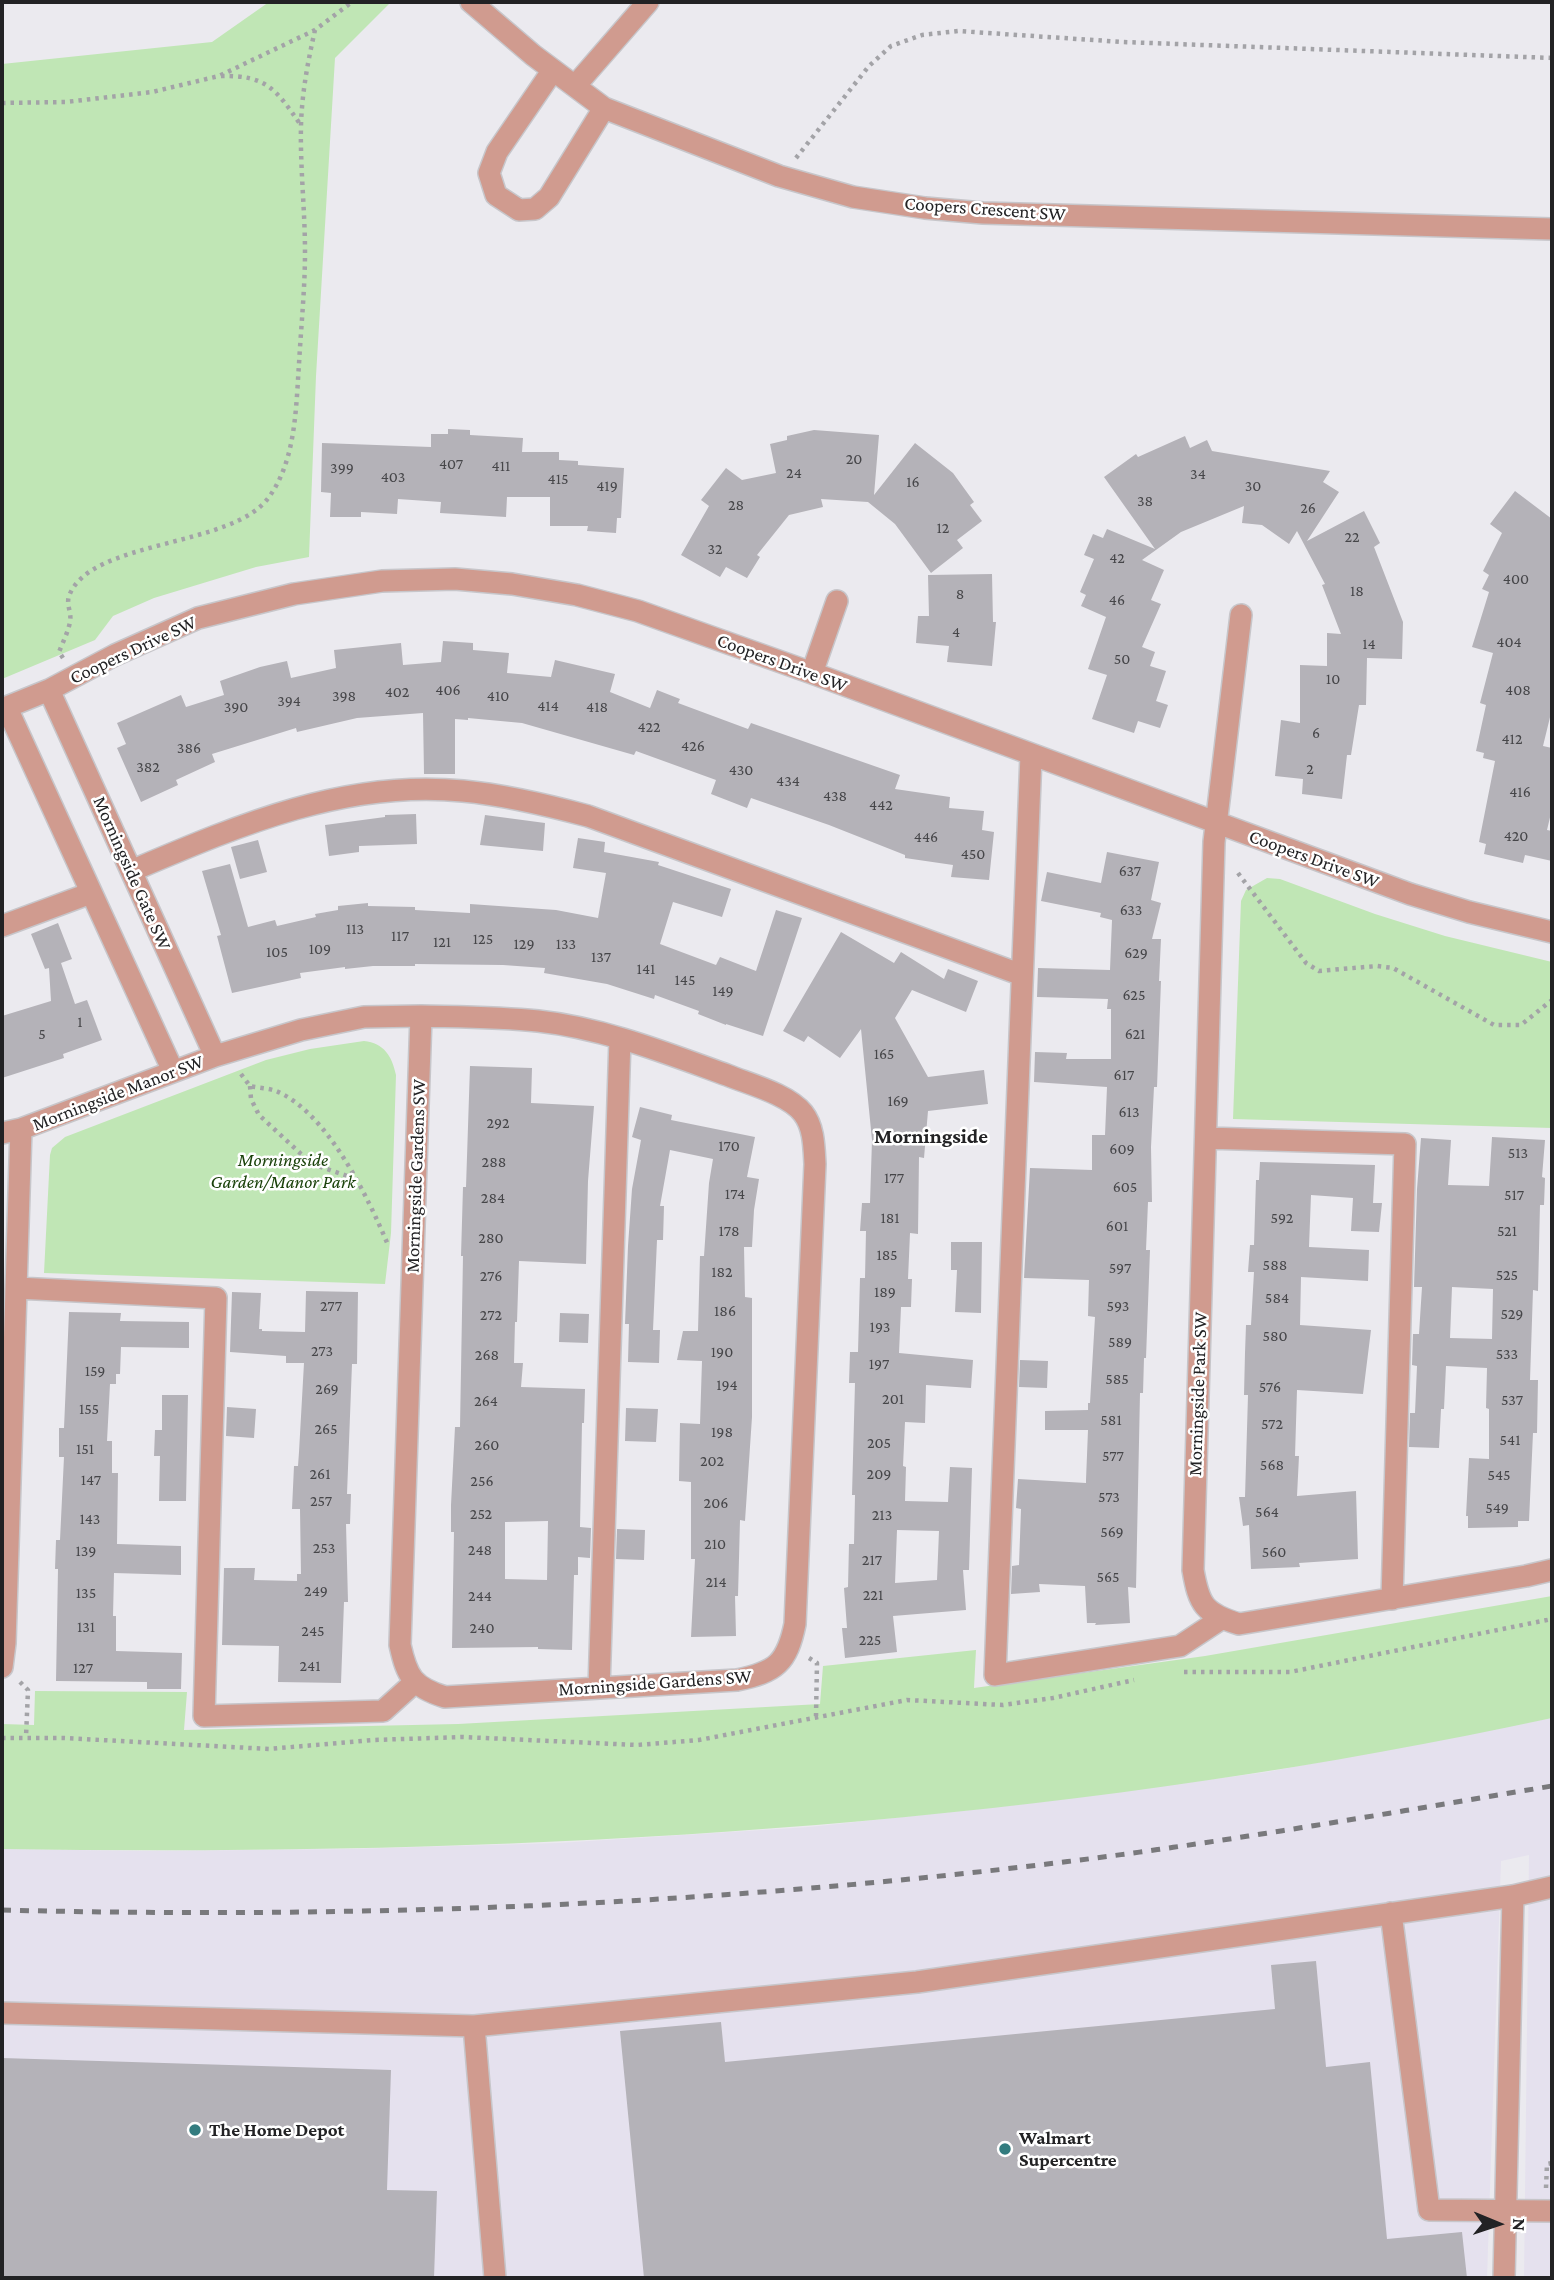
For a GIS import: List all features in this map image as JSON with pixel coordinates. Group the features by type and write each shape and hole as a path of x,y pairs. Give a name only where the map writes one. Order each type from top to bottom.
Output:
{"street":[{"name":"Coopers Crescent SW","path":"471,2 604,108 779,176 853,197 925,208 983,213 1552,229"},
{"path":"575,86 648,2"},
{"path":"553,70 497,152 489,173 496,195 519,210 535,209 549,197 604,108"},
{"name":"Coopers Drive SW","path":"4,709 50,690 116,654 198,618 307,592 382,581 455,579 512,584 576,594 638,611 1031,755 1215,832 1305,857 1469,912 1552,932"},
{"path":"812,673 837,601"},
{"name":"Morningside Park SW","path":"1221,1619 1206,1609 1197,1590 1193,1570 1215,832 1241,615"},
{"name":"Morningside Gate SW","path":"50,690 131,872 220,1055"},
{"path":"4,709 173,1072"},
{"path":"1031,755 995,1675 1180,1646 1221,1619 1239,1624 1526,1577 1552,1570"},
{"path":"131,872 231,828 326,799 394,791 461,791 517,798 588,816 1022,975"},
{"path":"2,926 91,892"},
{"path":"220,1055 301,1030 364,1017 421,1016 539,1021 664,1052 782,1098 802,1113 813,1136 815,1164 795,1624 791,1646"},
{"name":"Morningside Gardens SW","path":"421,1016 400,1645 404,1665 414,1683 445,1698 737,1680 761,1675 779,1665 791,1646"},
{"path":"599,1688 620,1039"},
{"name":"Morningside Manor SW","path":"2,1666 17,1288 12,1131 220,1055"},
{"path":"1206,1139 1405,1144 1392,1598"},
{"path":"17,1288 216,1298 204,1716 383,1711 414,1683"},
{"path":"2,2013 474,2026 917,1982 1513,1896 1552,1887"},
{"path":"1504,2278 1513,1896"},
{"path":"1391,1913 1429,2210 1507,2211 1548,2203"},
{"path":"474,2026 495,2278"}],"path":[{"path":"2,103 66,102 131,94 219,76 315,30 352,2"},
{"path":"74,677 60,652 71,620 68,604 70,594 79,582 97,568 141,550 232,524 249,516 268,499 279,480 296,416 306,254 301,125 304,87 315,30"},
{"path":"794,160 869,66 891,46 922,35 958,31 1123,42 1552,58"},
{"path":"219,76 245,75 260,80 272,88 301,125"},
{"path":"1215,832 1306,963 1319,971 1377,966 1393,968 1494,1025 1521,1025 1552,1000"},
{"path":"220,1055 250,1086 276,1091 304,1110 327,1134 368,1199 391,1254"},
{"path":"250,1086 251,1099 259,1115 300,1153 318,1166 354,1179"},
{"path":"1180,1672 1290,1672 1552,1619"},
{"path":"791,1646 817,1663 816,1716"},
{"path":"2,1666 28,1690 26,1737"},
{"path":"2,1738 269,1749 373,1740 463,1737 637,1745 699,1740 907,1700 1003,1705 1053,1698 1141,1679"},
{"path":"1548,2203 1547,2164 1552,2163"}],"shaded area":[{"path":"1552,1718 1552,2278 1524,2278 1529,1855 1501,1861 1487,2278 2,2278 2,1849 354,1849 558,1843 809,1827 1023,1804 1267,1772"}],"green space":[{"path":"269,2 391,2 335,58 316,376 309,557 256,567 154,598 113,616 95,640 2,679 2,64 212,42"},
{"path":"1267,878 1280,879 1445,936 1552,962 1552,1128 1233,1119 1241,901 1246,890"},
{"name":"Morningside Garden/Manor Park","path":"364,1041 377,1044 386,1052 396,1075 391,1233 385,1284 44,1273 50,1155 52,1148 65,1137 266,1060 310,1049"},
{"path":"1552,1596 1552,1718 1361,1756 1168,1786 975,1810 781,1828 586,1840 392,1847 2,1849 2,1724 34,1725 35,1691 187,1692 184,1730 458,1724 820,1704 823,1666 976,1650 974,1688 1205,1656"}],"building":[{"path":"448,429 470,430 470,435 523,438 522,452 559,452 559,460 578,461 578,465 624,468 621,518 617,518 616,533 587,531 588,526 550,526 550,497 507,497 506,517 440,513 441,502 398,499 397,514 361,512 361,517 330,517 331,493 321,492 322,443 431,447 431,434 448,434"},
{"path":"814,430 879,435 874,495 915,443 953,473 974,502 970,505 982,521 957,540 963,548 931,573 895,524 868,502 821,499 823,507 789,515 757,555 760,557 747,578 726,567 720,577 681,555 709,506 701,500 726,468 742,480 776,473 770,444 787,440 787,436"},
{"path":"1185,436 1190,448 1207,440 1212,451 1330,471 1323,482 1339,492 1307,541 1364,511 1380,543 1374,547 1403,622 1402,659 1367,658 1366,705 1359,705 1351,755 1347,755 1342,799 1302,794 1303,779 1275,776 1281,720 1300,723 1300,665 1327,666 1327,633 1341,634 1322,585 1325,584 1297,531 1289,544 1262,525 1242,523 1244,506 1181,532 1142,560 1164,570 1151,600 1161,604 1142,647 1155,652 1150,666 1166,671 1156,701 1168,705 1160,728 1138,721 1134,733 1092,719 1107,675 1088,669 1106,617 1081,606 1086,595 1080,592 1094,559 1084,555 1093,534 1103,538 1107,529 1155,549 1104,477 1136,454 1138,457"},
{"path":"1515,491 1552,519 1552,709 1543,746 1552,748 1552,809 1547,830 1552,831 1552,861 1525,855 1523,863 1484,854 1486,844 1479,842 1495,761 1483,758 1484,753 1476,751 1486,705 1480,703 1493,653 1472,647 1489,592 1482,589 1489,575 1483,571 1502,533 1490,524"},
{"path":"992,574 993,622 996,622 992,666 947,662 949,646 916,643 918,616 929,616 928,575"},
{"path":"443,641 473,643 473,650 509,653 507,673 551,677 555,660 615,674 610,692 650,708 657,690 680,699 678,703 748,729 751,723 900,775 895,789 950,797 949,808 984,811 982,830 994,832 989,880 951,877 953,865 905,858 905,855 829,825 751,798 747,808 711,794 716,780 636,751 634,755 522,723 455,719 455,774 424,774 423,713 357,718 297,732 296,728 212,754 215,762 176,780 178,785 141,802 117,748 126,744 117,723 181,695 186,707 224,695 220,681 260,667 287,661 291,678 336,668 334,650 401,643 403,665 441,662"},
{"path":"416,814 417,844 359,846 359,852 329,856 325,825 385,815"},
{"path":"485,815 545,823 543,851 480,845"},
{"path":"578,838 605,842 604,852 659,862 658,865 731,889 722,917 673,902 660,944 716,965 720,957 756,971 776,910 802,918 763,1036 726,1025 698,1014 699,1011 655,995 654,999 607,984 544,973 545,968 415,964 345,967 300,973 301,978 232,993 217,936 221,935 202,871 230,864 248,927 275,920 277,926 338,910 338,906 368,903 368,906 415,907 415,910 470,913 470,904 556,910 598,918 606,873 573,868"},
{"path":"258,840 267,872 240,879 231,847"},
{"path":"1107,852 1159,862 1151,900 1161,903 1152,939 1161,939 1161,981 1157,1087 1154,1087 1151,1147 1152,1202 1148,1202 1146,1250 1150,1250 1146,1358 1143,1393 1140,1393 1136,1588 1128,1587 1130,1623 1095,1625 1096,1623 1087,1623 1085,1586 1039,1584 1040,1592 1011,1594 1012,1566 1019,1565 1021,1509 1016,1508 1018,1479 1086,1483 1088,1430 1045,1430 1045,1411 1088,1410 1095,1317 1088,1316 1089,1280 1024,1278 1030,1168 1092,1170 1092,1135 1105,1135 1107,1087 1034,1082 1035,1052 1067,1053 1066,1059 1111,1059 1111,1009 1107,1009 1108,999 1037,997 1038,968 1110,970 1112,920 1100,917 1101,913 1041,901 1047,872 1101,883"},
{"path":"58,923 72,959 61,963 75,1004 87,1000 102,1040 63,1054 64,1058 2,1078 2,1016 51,1001 49,968 45,969 31,934"},
{"path":"841,932 894,963 901,952 944,979 948,969 978,981 966,1012 912,990 895,1018 928,1077 984,1070 988,1104 928,1111 924,1158 919,1157 918,1234 910,1233 908,1279 912,1279 911,1307 901,1307 899,1353 973,1360 971,1388 926,1385 925,1423 905,1422 903,1466 906,1467 905,1501 948,1502 950,1467 972,1468 969,1570 963,1570 966,1610 893,1616 897,1652 845,1658 842,1628 847,1628 844,1588 848,1587 849,1544 854,1544 855,1495 852,1495 855,1383 849,1383 850,1352 858,1352 860,1278 865,1278 866,1231 860,1231 862,1203 870,1203 872,1140 861,1029 840,1058 808,1036 804,1042 783,1031","holes":["897,1530 939,1531 937,1580 895,1583"]},
{"path":"470,1066 532,1068 531,1103 594,1106 588,1181 586,1264 519,1261 515,1322 514,1363 523,1363 521,1387 585,1389 580,1527 591,1528 590,1558 578,1557 578,1575 574,1575 572,1650 538,1647 452,1648 454,1532 451,1532 451,1505 455,1427 460,1427 461,1256 463,1187 466,1187","holes":["548,1521 547,1580 505,1579 505,1522"]},
{"path":"640,1107 672,1115 671,1120 755,1137 747,1177 759,1179 752,1247 744,1247 745,1297 752,1298 752,1417 745,1521 740,1520 738,1596 735,1596 736,1636 691,1637 695,1559 691,1559 691,1482 679,1481 680,1423 700,1424 702,1361 677,1360 683,1331 698,1331 700,1256 704,1256 713,1159 670,1150 660,1206 664,1206 663,1240 657,1240 653,1330 660,1330 659,1363 628,1362 629,1324 625,1324 628,1246 632,1189 641,1140 632,1137"},
{"path":"1492,1137 1545,1140 1538,1291 1533,1290 1530,1380 1538,1380 1537,1433 1533,1433 1529,1521 1518,1521 1518,1527 1468,1528 1466,1516 1469,1458 1489,1459 1487,1368 1446,1366 1439,1448 1409,1447 1410,1413 1415,1413 1417,1366 1412,1365 1413,1334 1419,1334 1422,1287 1414,1287 1421,1138 1451,1140 1448,1185 1489,1186","holes":["1452,1287 1493,1289 1492,1339 1450,1338"]},
{"path":"1260,1162 1375,1165 1373,1203 1382,1203 1379,1232 1351,1231 1353,1198 1311,1195 1309,1247 1369,1250 1368,1281 1301,1277 1300,1325 1371,1330 1363,1394 1297,1390 1297,1496 1356,1491 1358,1559 1299,1563 1300,1567 1251,1569 1249,1525 1243,1526 1239,1497 1245,1497 1248,1395 1244,1395 1246,1325 1251,1325 1254,1272 1248,1272 1250,1245 1254,1245 1256,1180 1259,1180"},
{"path":"951,1242 982,1242 981,1313 955,1312 957,1270 951,1270"},
{"path":"306,1291 358,1292 357,1364 352,1364 347,1494 351,1494 350,1524 346,1524 348,1602 344,1602 341,1683 278,1682 279,1646 222,1645 224,1568 255,1568 254,1580 297,1581 297,1574 301,1574 300,1509 292,1509 294,1466 298,1466 304,1363 286,1363 286,1356 230,1352 232,1292 261,1293 259,1329 262,1331 305,1332"},
{"path":"69,1312 121,1313 120,1321 189,1322 189,1348 121,1347 120,1374 116,1374 116,1384 110,1384 107,1441 112,1441 112,1473 118,1473 117,1544 181,1546 181,1575 114,1573 113,1616 116,1616 116,1651 182,1653 181,1689 147,1689 147,1682 56,1681 56,1540 60,1540 64,1457 59,1457 59,1428 64,1428"},
{"path":"560,1313 589,1314 588,1343 559,1342"},
{"path":"1020,1360 1048,1361 1047,1388 1019,1387"},
{"path":"162,1395 188,1395 186,1501 159,1501 160,1456 154,1456 155,1430 162,1430"},
{"path":"227,1407 256,1409 254,1438 226,1436"},
{"path":"626,1408 658,1409 656,1442 625,1441"},
{"path":"617,1529 645,1530 644,1560 616,1559"},
{"name":"Walmart Supercentre","path":"1316,1961 1326,2067 1370,2062 1387,2239 1462,2232 1467,2278 644,2278 620,2031 721,2022 725,2062 1275,2009 1271,1965"},
{"name":"The Home Depot","path":"2,2058 391,2070 387,2190 437,2191 434,2278 2,2278"}],"railway":[{"path":"2,1910 407,1910 677,1898 811,1888 1139,1852 1552,1786"}],"place":[{"name":"The Home Depot","path":"195,2130"},
{"name":"Walmart Supercentre","path":"1005,2149"}],"district":[{"name":"Morningside","path":"931,1137"}]}
